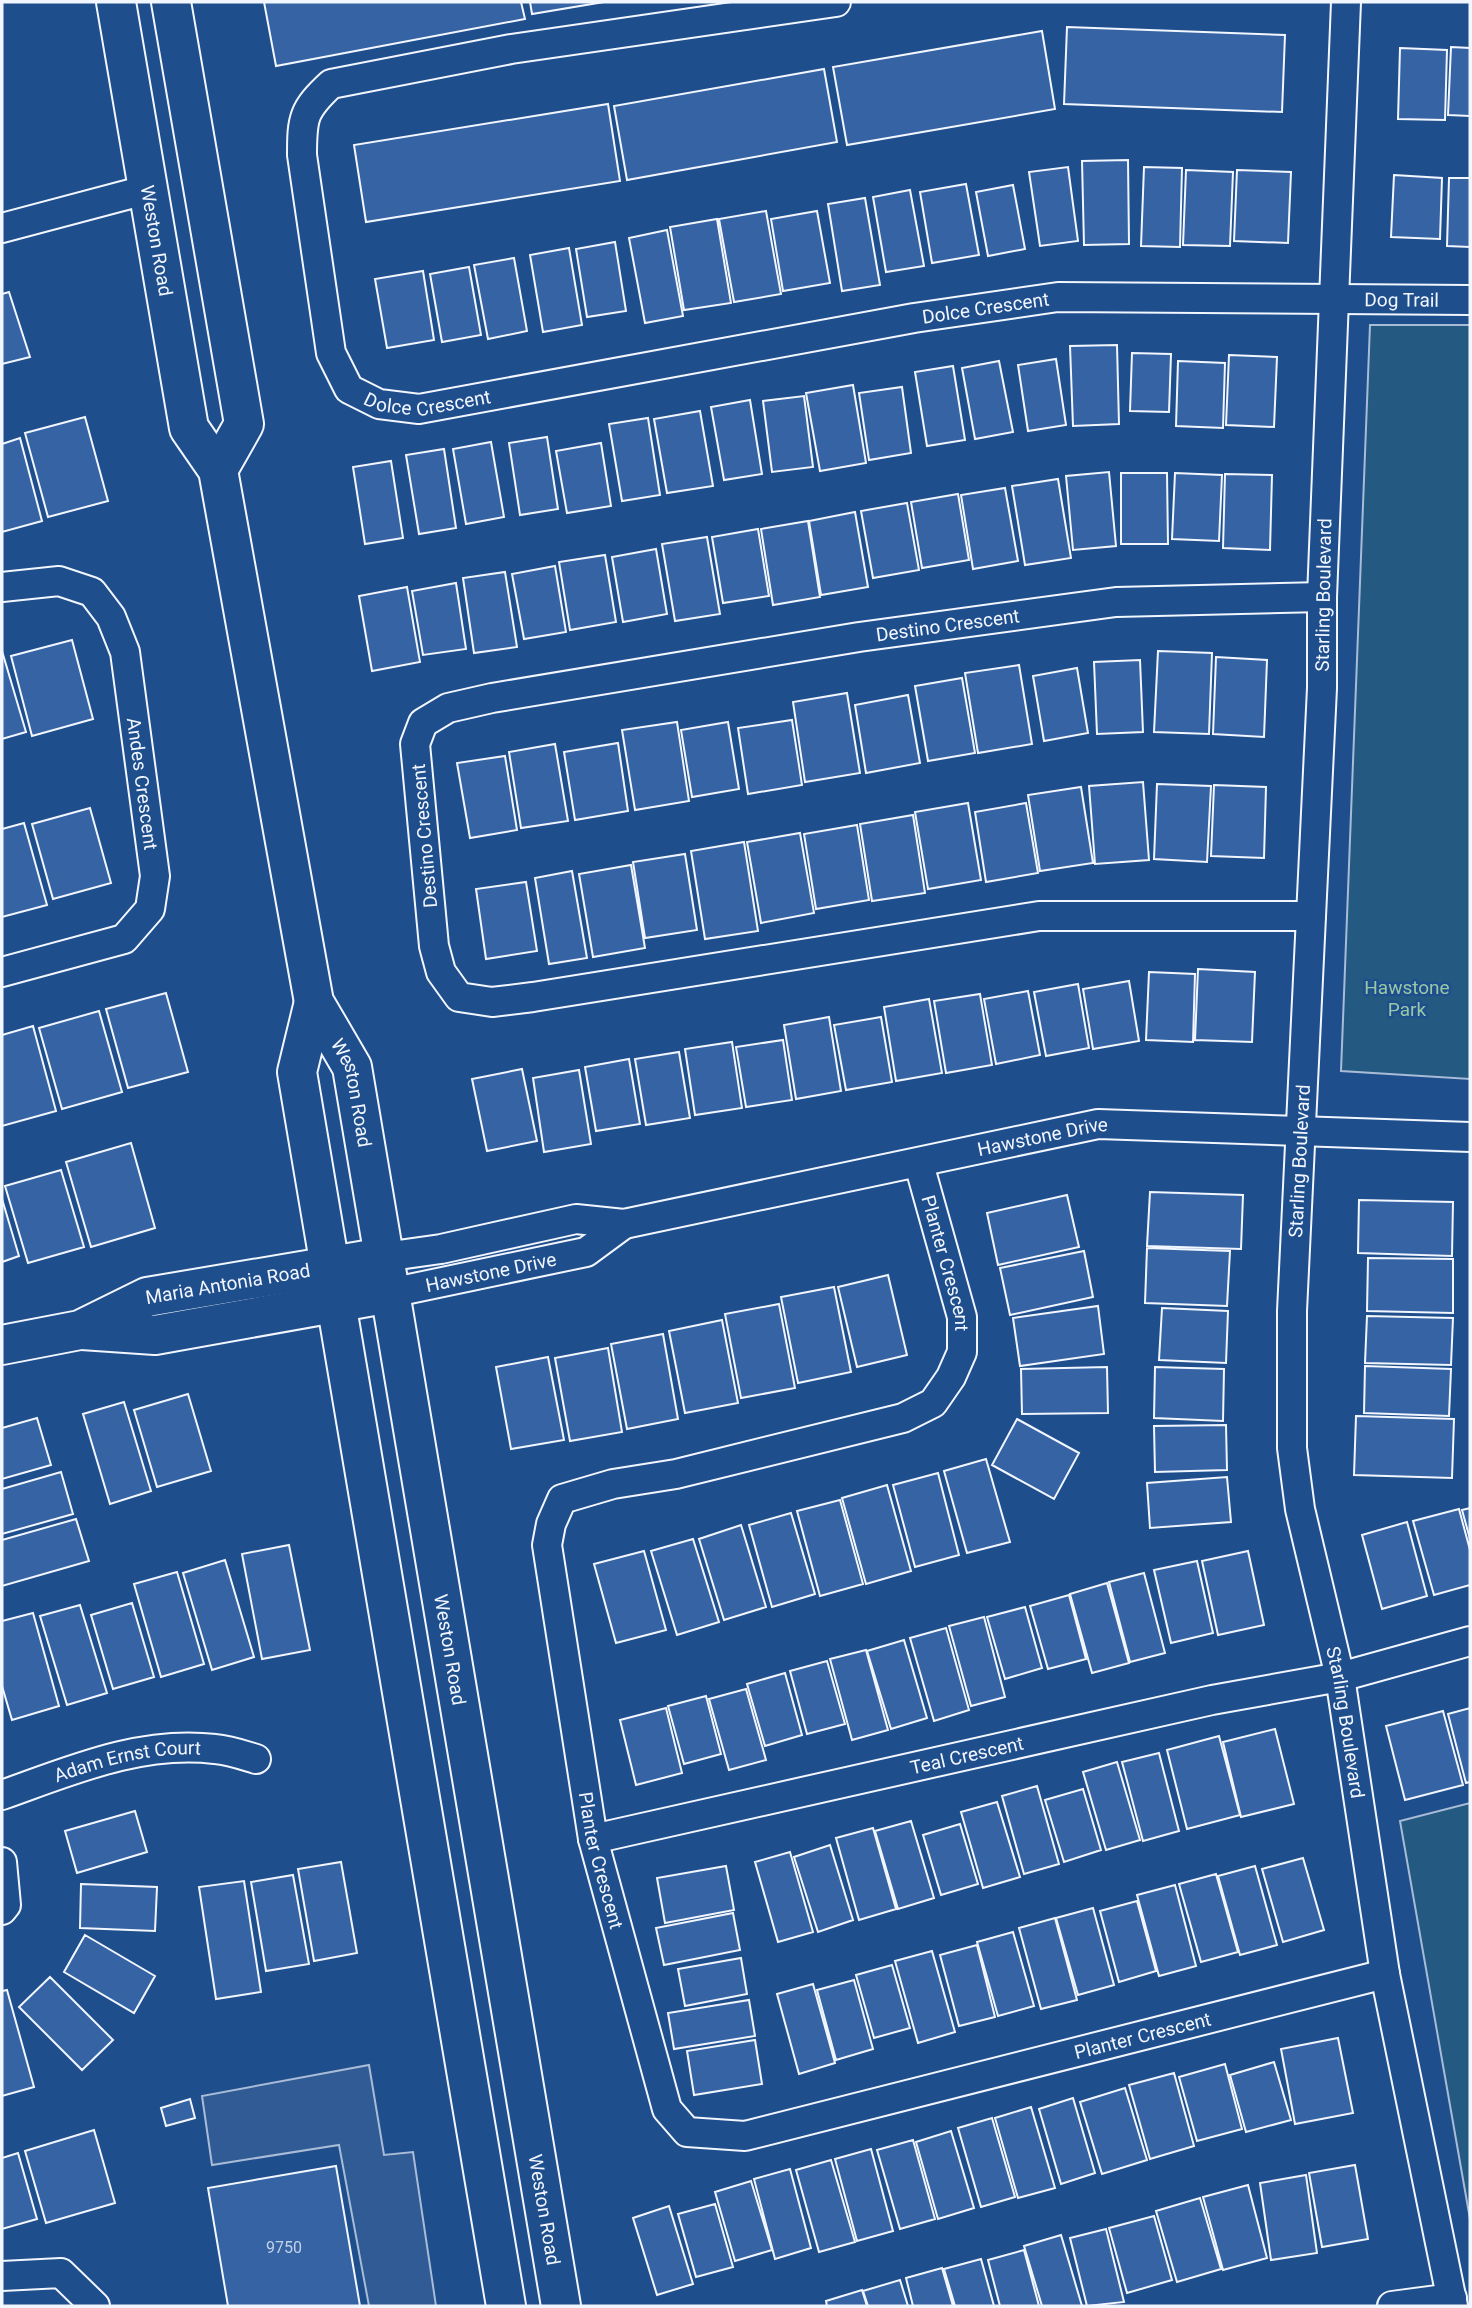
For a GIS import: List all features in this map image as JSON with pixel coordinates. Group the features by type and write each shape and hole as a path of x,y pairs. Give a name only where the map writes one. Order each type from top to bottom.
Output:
{"main road":[{"name":"Weston Road","path":"116,2 189,428 218,470 314,1002 352,1067 561,2306"},
{"path":"171,2 244,424 218,470"},
{"name":"Weston Road","path":"314,1002 297,1072 506,2306"},
{"name":"Maria Antonia Road","path":"2,1345 79,1330 147,1297 333,1284 387,1275"}],"street":[{"name":"Dolce Crescent","path":"836,2 511,49 331,85 309,105 302,130 302,155 331,353 349,389 379,404 419,409 914,318 1058,298 1333,298"},
{"name":"Starling Boulevard","path":"1346,2 1322,597 1322,688 1292,1311 1292,1448 1300,1509 1340,1677 1385,1974 1452,2302"},
{"path":"2,228 149,190"},
{"name":"Dog Trail","path":"1333,298 1470,300"},
{"name":"Andes Crescent","path":"2,587 59,581 92,592 111,617 125,652 155,876 150,909 124,939 2,972"},
{"name":"Destino Crescent","path":"1311,916 1039,916 533,997 492,1002 459,997 441,972 434,946 415,744 423,723 448,708 859,637 1116,602 1322,597"},
{"name":"Hawstone Drive","path":"387,1275 586,1252 624,1224 919,1164 1098,1124 1470,1137"},
{"name":"Planter Crescent","path":"919,1164 962,1317 962,1352 951,1377 933,1403 903,1418 688,1471 614,1484 562,1499 551,1524 547,1545 593,1839 667,2109 687,2132 745,2136 1385,1974"},
{"name":"Teal Crescent","path":"593,1839 1212,1700 1340,1677 1470,1642"},
{"name":"Adam Ernst Court","path":"2,1795 101,1760 138,1752 216,1749 256,1759"},
{"path":"2,1862 6,1905 2,1910"},
{"path":"2,2276 61,2273 95,2306"},
{"path":"1392,2306 1452,2302"}],"green space":[{"name":"Hawstone Park","path":"1370,325 1470,325 1470,1079 1341,1071"},
{"path":"1470,1803 1470,2219 1400,1821"}],"shaded area":[{"path":"369,2065 384,2155 413,2152 436,2306 369,2306 339,2145 212,2165 202,2096"}],"building":[{"path":"264,2 521,2 525,19 276,66"},
{"path":"530,2 604,2 532,14"},
{"path":"1067,27 1285,35 1282,112 1064,104"},
{"path":"1042,31 1055,109 847,145 833,67"},
{"path":"1451,47 1470,48 1470,116 1448,115"},
{"path":"1400,48 1447,50 1445,120 1398,119"},
{"path":"824,69 837,142 627,180 614,106"},
{"path":"608,104 620,181 366,222 354,145"},
{"path":"1128,160 1129,244 1084,245 1082,161"},
{"path":"1068,167 1078,241 1040,246 1029,172"},
{"path":"1144,167 1182,168 1180,247 1141,246"},
{"path":"1186,170 1233,172 1230,246 1183,245"},
{"path":"1237,170 1291,172 1288,243 1234,241"},
{"path":"1394,175 1442,178 1440,239 1391,237"},
{"path":"1449,178 1470,178 1470,247 1447,246"},
{"path":"966,184 979,255 932,263 920,192"},
{"path":"1013,185 1025,249 988,256 976,192"},
{"path":"910,190 924,266 886,272 873,197"},
{"path":"865,198 880,285 842,291 828,204"},
{"path":"766,211 781,294 734,302 719,219"},
{"path":"817,211 830,283 783,291 771,219"},
{"path":"717,219 731,303 684,310 670,227"},
{"path":"667,230 683,316 645,323 629,238"},
{"path":"615,242 626,311 587,317 576,249"},
{"path":"569,248 582,325 543,332 530,255"},
{"path":"514,258 527,331 488,339 474,265"},
{"path":"469,267 481,335 442,342 430,274"},
{"path":"423,271 434,340 387,348 375,279"},
{"path":"9,292 30,357 2,364 2,294"},
{"path":"1117,345 1119,424 1073,426 1070,346"},
{"path":"1132,353 1171,354 1169,412 1130,411"},
{"path":"1229,355 1277,357 1274,427 1226,425"},
{"path":"1056,359 1066,425 1028,431 1018,365"},
{"path":"999,361 1013,432 975,439 962,368"},
{"path":"1178,361 1225,363 1223,428 1176,426"},
{"path":"953,366 965,440 927,446 915,372"},
{"path":"853,385 866,463 820,471 806,393"},
{"path":"902,387 911,453 869,460 859,393"},
{"path":"804,396 813,467 772,472 763,401"},
{"path":"750,400 762,474 724,480 711,407"},
{"path":"700,411 713,486 667,493 654,419"},
{"path":"85,417 108,501 48,517 25,433"},
{"path":"648,418 660,495 622,501 609,424"},
{"path":"547,437 558,509 520,515 509,443"},
{"path":"20,438 42,521 2,532 2,444"},
{"path":"491,442 504,517 466,524 453,449"},
{"path":"601,443 611,506 567,513 556,451"},
{"path":"444,449 456,528 419,534 406,455"},
{"path":"391,461 403,538 365,544 353,467"},
{"path":"1109,472 1116,546 1073,550 1066,476"},
{"path":"1121,473 1167,473 1168,544 1121,544"},
{"path":"1175,473 1222,475 1219,541 1172,539"},
{"path":"1225,474 1272,475 1270,550 1223,548"},
{"path":"1058,479 1071,558 1025,565 1012,486"},
{"path":"1005,488 1018,561 973,569 961,495"},
{"path":"958,494 969,560 922,568 911,502"},
{"path":"907,503 919,570 873,578 861,511"},
{"path":"855,512 868,587 821,595 809,521"},
{"path":"808,521 820,597 773,605 761,529"},
{"path":"758,529 769,596 723,603 712,537"},
{"path":"707,537 720,614 675,621 662,544"},
{"path":"656,549 667,614 623,622 612,557"},
{"path":"605,555 616,622 570,630 559,562"},
{"path":"555,566 566,632 524,639 512,574"},
{"path":"505,572 517,647 474,653 463,578"},
{"path":"456,583 466,649 423,655 412,591"},
{"path":"407,587 420,662 372,671 359,596"},
{"path":"72,640 93,719 32,736 11,656"},
{"path":"2,651 26,732 2,739"},
{"path":"1158,651 1212,653 1209,734 1154,732"},
{"path":"1216,657 1267,660 1264,737 1213,734"},
{"path":"1140,660 1143,732 1097,734 1094,662"},
{"path":"1019,665 1032,744 978,753 965,673"},
{"path":"1077,668 1088,733 1044,741 1033,676"},
{"path":"962,678 975,753 928,761 915,686"},
{"path":"847,693 860,773 805,782 793,702"},
{"path":"908,695 920,763 866,773 855,705"},
{"path":"792,720 802,785 748,794 738,728"},
{"path":"677,722 689,801 635,810 622,730"},
{"path":"728,722 739,789 692,797 681,730"},
{"path":"618,743 628,811 575,820 564,752"},
{"path":"555,744 568,821 521,828 509,752"},
{"path":"505,756 517,830 470,838 457,763"},
{"path":"1143,782 1149,860 1095,864 1089,786"},
{"path":"1157,784 1211,786 1207,862 1154,859"},
{"path":"1214,785 1266,787 1264,858 1211,856"},
{"path":"1081,787 1093,863 1040,871 1028,795"},
{"path":"968,803 981,880 928,889 915,812"},
{"path":"1026,803 1038,873 986,882 975,812"},
{"path":"90,808 111,883 53,899 32,824"},
{"path":"913,815 925,893 872,901 860,824"},
{"path":"24,823 47,905 2,917 2,829"},
{"path":"857,825 869,900 816,909 804,834"},
{"path":"800,833 814,913 761,923 747,842"},
{"path":"744,842 758,931 705,939 691,851"},
{"path":"685,854 697,930 645,938 633,862"},
{"path":"631,865 645,948 593,957 579,874"},
{"path":"572,871 587,958 549,964 535,878"},
{"path":"526,882 537,951 486,959 476,889"},
{"path":"1198,969 1255,972 1252,1042 1195,1040"},
{"path":"1149,972 1195,974 1193,1042 1146,1040"},
{"path":"1129,981 1139,1041 1093,1049 1083,989"},
{"path":"1078,984 1089,1048 1046,1056 1034,992"},
{"path":"1028,991 1040,1055 996,1064 984,999"},
{"path":"166,993 188,1072 128,1088 106,1009"},
{"path":"980,994 992,1065 946,1073 934,1001"},
{"path":"929,999 942,1073 896,1081 884,1007"},
{"path":"99,1011 122,1092 62,1109 39,1028"},
{"path":"829,1017 841,1091 796,1099 784,1025"},
{"path":"881,1017 892,1082 846,1090 834,1025"},
{"path":"33,1026 56,1111 2,1126 2,1035"},
{"path":"783,1040 792,1100 746,1107 736,1047"},
{"path":"732,1042 742,1108 695,1115 685,1049"},
{"path":"679,1052 690,1118 646,1125 635,1059"},
{"path":"629,1059 640,1124 596,1131 585,1067"},
{"path":"522,1069 537,1141 487,1151 472,1079"},
{"path":"579,1070 591,1144 544,1152 533,1078"},
{"path":"131,1143 155,1228 91,1247 66,1162"},
{"path":"61,1170 84,1247 28,1263 5,1186"},
{"path":"1150,1192 1243,1195 1241,1249 1147,1246"},
{"path":"1067,1195 1079,1247 998,1265 987,1213"},
{"path":"2,1199 19,1256 2,1262"},
{"path":"1359,1200 1453,1202 1452,1256 1358,1253"},
{"path":"1147,1248 1230,1251 1227,1306 1145,1303"},
{"path":"1084,1251 1093,1297 1010,1315 1000,1268"},
{"path":"1368,1258 1453,1259 1453,1313 1367,1311"},
{"path":"888,1275 907,1355 857,1367 838,1287"},
{"path":"834,1287 851,1372 798,1383 781,1297"},
{"path":"779,1304 795,1388 741,1398 725,1314"},
{"path":"1098,1306 1104,1354 1020,1366 1013,1318"},
{"path":"1162,1308 1228,1311 1226,1363 1159,1360"},
{"path":"1367,1316 1453,1318 1451,1365 1365,1363"},
{"path":"722,1320 738,1403 685,1413 669,1331"},
{"path":"663,1334 678,1419 627,1429 611,1344"},
{"path":"608,1348 622,1432 570,1441 555,1358"},
{"path":"548,1357 564,1440 511,1449 496,1367"},
{"path":"1365,1366 1451,1369 1449,1416 1364,1413"},
{"path":"1107,1367 1108,1413 1022,1414 1021,1369"},
{"path":"1155,1367 1224,1369 1223,1421 1154,1418"},
{"path":"188,1394 211,1471 157,1487 134,1410"},
{"path":"124,1402 151,1491 110,1504 83,1414"},
{"path":"1356,1416 1454,1419 1452,1478 1354,1475"},
{"path":"37,1418 51,1465 2,1479 2,1428"},
{"path":"1017,1419 1079,1453 1054,1499 992,1465"},
{"path":"1226,1425 1227,1470 1155,1472 1154,1426"},
{"path":"986,1459 1010,1542 967,1553 944,1471"},
{"path":"61,1472 73,1514 2,1534 2,1489"},
{"path":"938,1473 959,1555 915,1567 893,1485"},
{"path":"1227,1477 1231,1522 1150,1528 1147,1483"},
{"path":"887,1485 911,1571 866,1584 842,1498"},
{"path":"840,1500 863,1584 820,1596 797,1511"},
{"path":"1470,1508 1470,1539 1462,1510"},
{"path":"1459,1509 1470,1550 1470,1585 1434,1595 1413,1521"},
{"path":"791,1513 815,1594 772,1607 749,1525"},
{"path":"76,1519 89,1561 2,1586 2,1540"},
{"path":"1407,1522 1427,1596 1382,1609 1362,1535"},
{"path":"741,1525 766,1607 724,1620 699,1539"},
{"path":"693,1539 719,1622 677,1635 651,1551"},
{"path":"289,1545 310,1650 262,1659 242,1554"},
{"path":"644,1551 666,1630 616,1643 594,1564"},
{"path":"1248,1551 1264,1625 1218,1635 1202,1561"},
{"path":"225,1560 254,1657 212,1670 183,1573"},
{"path":"1197,1561 1213,1633 1171,1643 1154,1570"},
{"path":"177,1572 204,1664 161,1677 134,1584"},
{"path":"1144,1573 1165,1653 1130,1662 1109,1582"},
{"path":"1107,1583 1129,1663 1092,1673 1070,1594"},
{"path":"1069,1595 1086,1659 1048,1669 1030,1606"},
{"path":"132,1603 154,1677 113,1689 91,1615"},
{"path":"80,1605 107,1693 67,1705 40,1616"},
{"path":"1025,1607 1042,1668 1005,1679 987,1617"},
{"path":"33,1613 59,1706 12,1720 2,1686 2,1621"},
{"path":"984,1617 1005,1697 971,1706 949,1626"},
{"path":"946,1628 969,1710 934,1721 910,1638"},
{"path":"904,1640 927,1718 891,1729 867,1651"},
{"path":"866,1650 888,1730 852,1740 830,1659"},
{"path":"827,1661 845,1724 807,1734 790,1671"},
{"path":"785,1673 802,1735 765,1746 747,1684"},
{"path":"746,1689 766,1760 729,1770 709,1699"},
{"path":"706,1696 721,1754 684,1764 668,1706"},
{"path":"666,1708 682,1773 636,1785 620,1720"},
{"path":"1470,1708 1470,1782 1466,1783 1448,1714"},
{"path":"1443,1711 1463,1785 1405,1800 1386,1726"},
{"path":"1275,1729 1294,1804 1241,1817 1223,1742"},
{"path":"1219,1736 1240,1815 1187,1829 1167,1750"},
{"path":"1159,1753 1179,1831 1143,1841 1122,1762"},
{"path":"1117,1762 1140,1840 1106,1850 1083,1772"},
{"path":"1037,1786 1059,1864 1024,1874 1002,1796"},
{"path":"1083,1789 1101,1850 1064,1862 1045,1800"},
{"path":"997,1802 1020,1877 983,1888 961,1812"},
{"path":"135,1811 147,1852 77,1873 65,1831"},
{"path":"911,1821 934,1898 898,1909 875,1831"},
{"path":"960,1824 978,1884 941,1895 923,1835"},
{"path":"873,1828 896,1909 859,1920 836,1838"},
{"path":"830,1845 853,1920 818,1932 794,1857"},
{"path":"790,1852 813,1932 778,1942 755,1862"},
{"path":"1303,1858 1324,1930 1283,1942 1262,1869"},
{"path":"341,1862 357,1953 314,1961 298,1869"},
{"path":"726,1866 734,1910 665,1923 657,1878"},
{"path":"1255,1866 1277,1945 1240,1955 1218,1876"},
{"path":"1216,1874 1238,1952 1201,1962 1179,1884"},
{"path":"293,1875 309,1964 266,1971 251,1882"},
{"path":"244,1881 261,1992 216,1999 199,1887"},
{"path":"81,1884 157,1887 155,1931 80,1928"},
{"path":"1175,1885 1196,1966 1159,1976 1137,1895"},
{"path":"1137,1901 1156,1971 1119,1982 1100,1911"},
{"path":"1093,1908 1114,1985 1078,1995 1056,1918"},
{"path":"733,1913 740,1950 664,1965 656,1928"},
{"path":"1055,1918 1077,2000 1041,2009 1019,1928"},
{"path":"1013,1932 1034,2006 998,2016 977,1942"},
{"path":"85,1935 155,1976 134,2013 64,1972"},
{"path":"977,1945 995,2017 959,2026 940,1955"},
{"path":"932,1951 955,2032 918,2043 895,1961"},
{"path":"741,1958 747,1994 685,2006 678,1969"},
{"path":"892,1965 910,2028 874,2038 856,1975"},
{"path":"50,1977 113,2040 82,2070 19,2007"},
{"path":"854,1980 873,2049 836,2060 817,1990"},
{"path":"813,1984 835,2063 799,2074 777,1994"},
{"path":"7,1990 34,2087 2,2096 2,1991"},
{"path":"749,2000 755,2036 674,2049 668,2013"},
{"path":"1338,2038 1353,2113 1295,2124 1281,2049"},
{"path":"755,2040 762,2084 694,2095 687,2051"},
{"path":"1274,2062 1291,2120 1246,2132 1230,2075"},
{"path":"1225,2064 1242,2129 1197,2141 1179,2077"},
{"path":"1174,2073 1194,2146 1150,2159 1129,2085"},
{"path":"1125,2088 1147,2160 1102,2174 1080,2102"},
{"path":"1073,2098 1095,2173 1061,2184 1039,2109"},
{"path":"190,2099 195,2118 166,2126 161,2108"},
{"path":"1031,2107 1055,2188 1018,2198 995,2118"},
{"path":"992,2118 1015,2197 981,2207 958,2128"},
{"path":"94,2130 115,2203 46,2223 25,2151"},
{"path":"951,2131 974,2208 938,2219 916,2142"},
{"path":"913,2140 935,2219 900,2229 877,2150"},
{"path":"871,2149 893,2231 857,2241 835,2159"},
{"path":"18,2153 37,2219 2,2229 2,2158"},
{"path":"831,2160 855,2242 819,2252 796,2170"},
{"path":"1355,2165 1368,2239 1322,2247 1309,2173"},
{"path":"336,2166 360,2306 228,2306 208,2188"},
{"path":"790,2169 811,2248 775,2259 754,2179"},
{"path":"1306,2175 1317,2253 1271,2260 1260,2183"},
{"path":"751,2181 772,2250 735,2261 715,2192"},
{"path":"1248,2185 1267,2258 1223,2270 1203,2197"},
{"path":"1200,2198 1221,2269 1177,2282 1156,2211"},
{"path":"715,2204 733,2267 696,2277 678,2214"},
{"path":"669,2206 693,2284 657,2295 633,2218"},
{"path":"1154,2216 1172,2280 1127,2293 1109,2228"},
{"path":"1106,2229 1124,2302 1087,2306 1070,2238"},
{"path":"1061,2235 1082,2306 1042,2306 1024,2246"},
{"path":"1024,2250 1039,2306 1000,2306 988,2260"},
{"path":"981,2259 994,2306 955,2306 944,2269"},
{"path":"942,2268 953,2306 913,2306 906,2278"},
{"path":"900,2280 908,2306 868,2306 863,2291"},
{"path":"862,2290 867,2306 827,2306 826,2301"}]}
